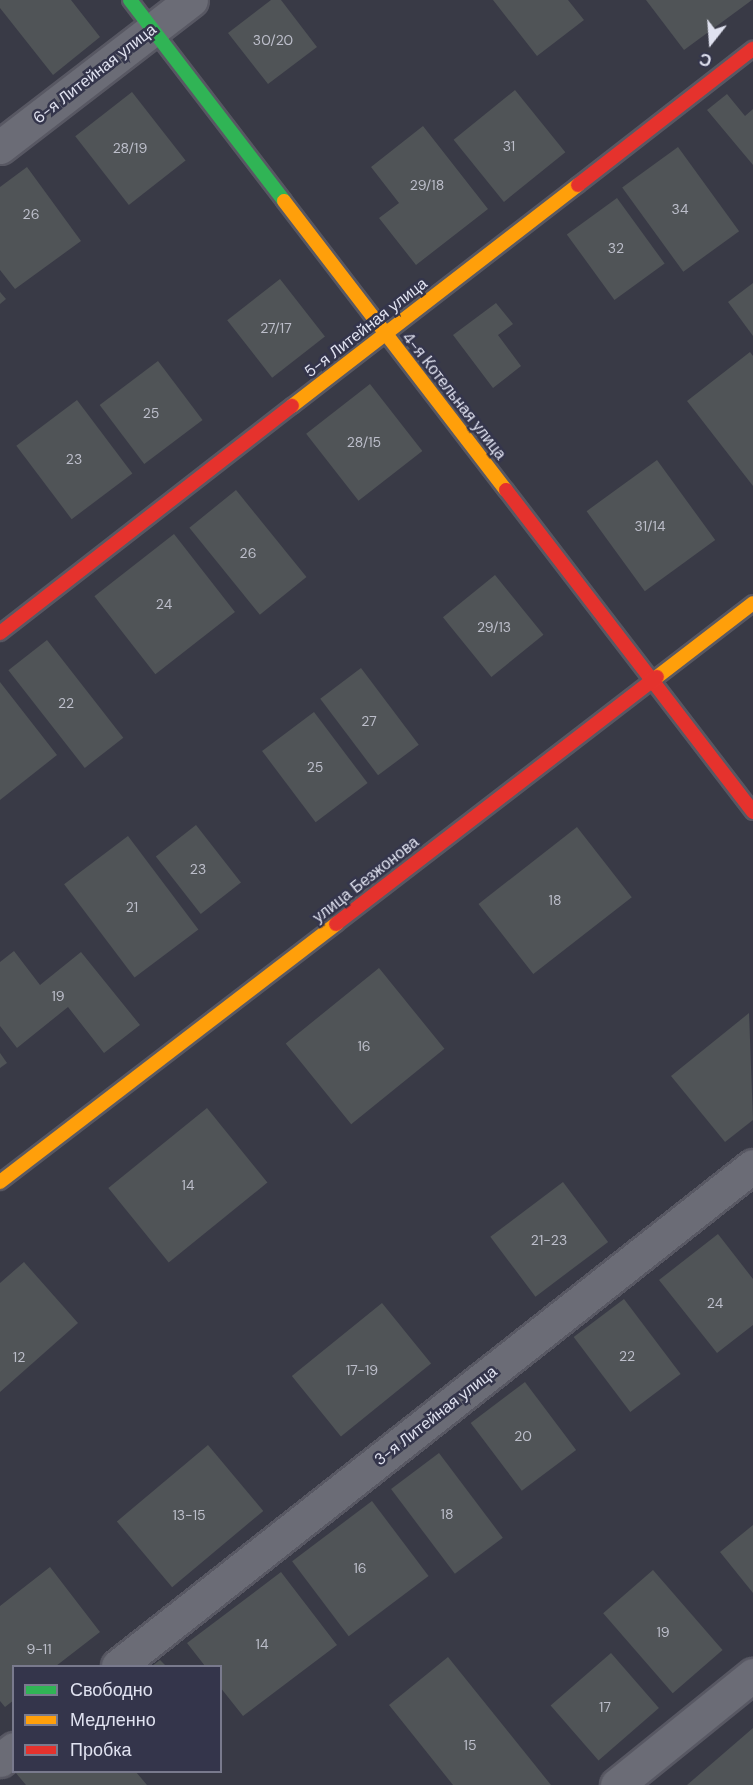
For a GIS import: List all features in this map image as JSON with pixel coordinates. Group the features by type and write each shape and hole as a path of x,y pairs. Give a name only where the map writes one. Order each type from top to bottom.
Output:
{"street":[{"name":"4-я Котельная улица","path":"130,0 753,812"},
{"name":"6-я Литейная улица","path":"0,147 191,0"},
{"name":"5-я Литейная улица","path":"0,633 753,49"},
{"name":"улица Безжонова","path":"0,1182 753,603"},
{"name":"3-я Литейная улица","path":"119,1665 753,1166"},
{"path":"617,1785 753,1676"},
{"path":"0,1760 12,1751"}],"building":[{"path":"0,0 71,0 100,37 53,75 0,8"},
{"path":"271,0 281,0 317,47 268,84 228,33"},
{"path":"493,0 568,0 584,20 537,56"},
{"path":"646,0 752,0 684,50"},
{"path":"515,90 565,152 504,202 454,140"},
{"path":"132,92 186,161 129,205 75,136"},
{"path":"727,94 745,116 753,109 753,165 707,110"},
{"path":"423,126 488,209 416,265 379,218 399,203 371,167"},
{"path":"678,147 739,231 683,272 622,188"},
{"path":"27,167 81,241 15,289 0,270 0,187"},
{"path":"617,198 665,264 614,300 567,234"},
{"path":"280,279 325,337 272,378 227,320"},
{"path":"753,283 753,336 728,302"},
{"path":"0,292 6,299 0,304"},
{"path":"496,303 513,324 498,335 521,366 493,388 453,335"},
{"path":"750,352 753,356 753,486 687,401"},
{"path":"158,361 203,420 144,464 100,405"},
{"path":"370,384 422,451 359,501 306,434"},
{"path":"77,400 132,473 72,519 16,446"},
{"path":"657,460 715,540 645,591 587,511"},
{"path":"236,490 306,577 260,615 189,528"},
{"path":"174,534 235,612 155,674 94,596"},
{"path":"495,575 543,635 491,677 443,617"},
{"path":"47,640 123,738 85,768 8,670"},
{"path":"361,668 419,745 378,775 320,699"},
{"path":"0,682 57,755 0,800"},
{"path":"314,712 368,783 316,822 262,751"},
{"path":"196,825 241,883 201,914 156,856"},
{"path":"577,827 632,897 533,974 478,904"},
{"path":"128,836 198,929 135,978 64,884"},
{"path":"14,951 40,985 81,952 140,1025 104,1053 68,1007 17,1048 0,1026 0,962"},
{"path":"379,968 444,1049 351,1124 286,1044"},
{"path":"749,1013 753,1120 725,1142 671,1076"},
{"path":"0,1053 7,1063 0,1068"},
{"path":"207,1108 267,1183 169,1263 108,1188"},
{"path":"563,1182 608,1242 535,1297 490,1237"},
{"path":"718,1234 753,1279 753,1325 717,1353 659,1280"},
{"path":"24,1262 78,1323 0,1392 0,1283"},
{"path":"624,1299 681,1374 630,1412 574,1337"},
{"path":"382,1303 431,1364 341,1437 292,1376"},
{"path":"525,1382 576,1450 522,1491 471,1423"},
{"path":"208,1445 263,1511 172,1587 117,1521"},
{"path":"439,1453 503,1538 455,1574 391,1489"},
{"path":"372,1501 429,1576 349,1636 292,1561"},
{"path":"753,1525 753,1593 720,1552"},
{"path":"50,1567 100,1632 57,1665 12,1665 12,1702 5,1707 0,1701 0,1606"},
{"path":"653,1570 723,1650 673,1693 603,1613"},
{"path":"281,1572 337,1645 243,1716 222,1690 222,1665 204,1665 187,1643"},
{"path":"611,1653 659,1708 599,1761 551,1705"},
{"path":"448,1657 551,1785 453,1785 389,1705"},
{"path":"160,1660 165,1665 153,1665"},
{"path":"753,1728 753,1785 687,1785"},
{"path":"16,1773 137,1773 147,1785 26,1785"}],"traffic: fast":[{"path":"130,0 284,201"}],"traffic: slow":[{"path":"292,406 578,185"},
{"path":"284,201 506,490"},
{"path":"657,677 753,603"},
{"path":"0,1182 336,924"}],"traffic: jam":[{"path":"578,185 753,49"},
{"path":"0,633 292,406"},
{"path":"506,490 753,812"},
{"path":"336,924 657,677"}]}
